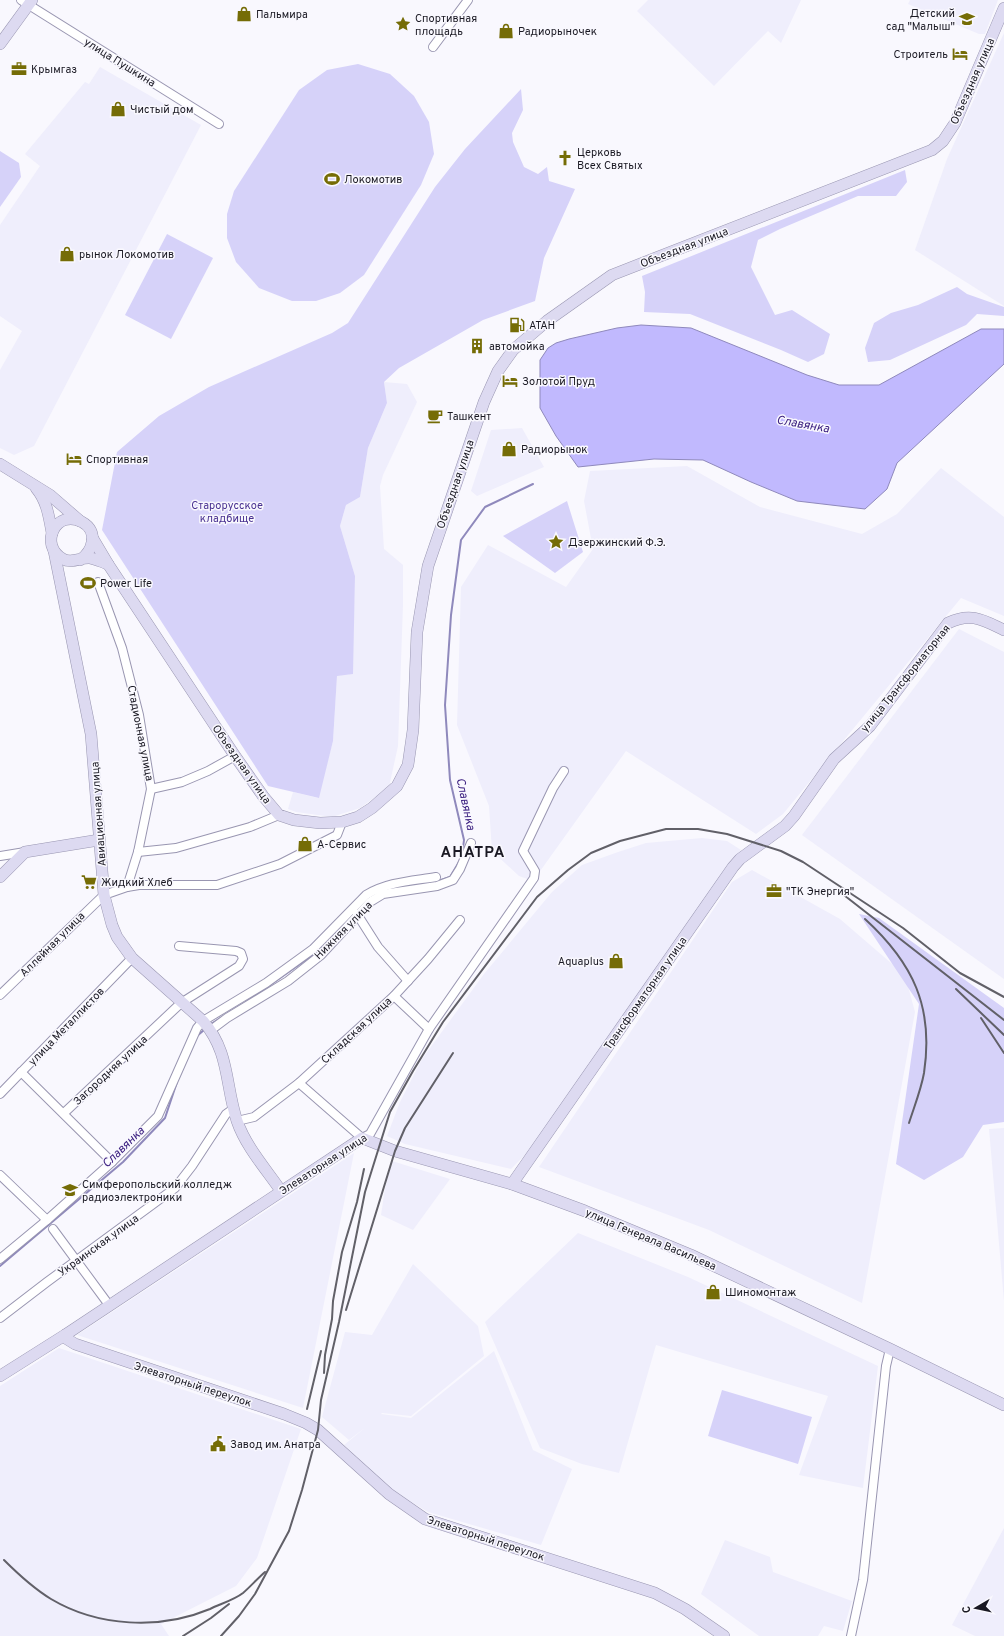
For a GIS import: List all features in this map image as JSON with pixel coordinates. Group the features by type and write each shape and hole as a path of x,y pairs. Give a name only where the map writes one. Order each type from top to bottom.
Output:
{"main road":[{"path":"0,44 27,2"},
{"name":"Объездная улица","path":"92,537 108,564 235,756 263,796 279,814 308,822 342,822 358,817 372,808 397,786 408,766 413,730 417,632 428,566 484,402 498,371 514,350 547,321 612,276 932,150 943,141 955,123 1004,8"},
{"path":"0,464 50,495 87,526 92,537 89,551 86,556 77,560 64,570 60,578"},
{"path":"34,486 42,496 47,508 54,551 63,559 77,560 92,558 108,564"},
{"path":"52,533 55,526 64,520 75,519 80,521"},
{"name":"Авиационная улица","path":"54,551 91,734 104,894 112,925 117,937 132,958 203,1021 211,1030 220,1047 230,1083 233,1109 243,1136 281,1191"},
{"name":"улица Трансформаторная","path":"794,816 834,759 870,726 948,623 956,619 973,617 982,619 1004,630"},
{"name":"Трансформаторная улица","path":"512,1184 733,867 740,859 785,826 794,816"},
{"path":"0,877 25,852 99,840"},
{"name":"улица Генерала Васильева","path":"362,1138 395,1151 512,1184 585,1210 691,1255 890,1349 1004,1405"},
{"name":"Элеваторная улица","path":"0,1376 65,1335 362,1138"},
{"name":"Элеваторный переулок","path":"65,1335 67,1339 75,1344 284,1414 306,1423 318,1430 388,1494 425,1519 655,1593 685,1609 724,1636"}],"street":[{"path":"433,47 468,0"},
{"name":"улица Пушкина","path":"27,2 219,124"},
{"name":"Стадионная улица","path":"98,582 122,648 139,715 151,789 138,852 127,887"},
{"path":"151,789 182,782 208,771 235,756"},
{"name":"Элеваторная улица","path":"362,1138 370,1134 429,1029 534,878 535,870 523,851 553,788 564,770"},
{"path":"138,852 176,848 250,827 279,814"},
{"path":"104,894 127,887 217,885 280,864 337,835 342,822"},
{"name":"Нижняя улица","path":"211,1030 227,1018 294,976 321,955 357,914 370,902 383,894 437,886 453,880 460,869 471,843"},
{"path":"0,856 25,852"},
{"name":"Нижняя улица","path":"203,1021 266,984 313,949 372,892 384,886 436,877"},
{"name":"Аллейная улица","path":"0,995 104,894"},
{"path":"357,914 378,947 408,981"},
{"name":"Складская улица","path":"237,1121 254,1117 299,1083 394,996 460,920"},
{"name":"Загородняя улица","path":"21,1072 64,1113 182,1003 239,966 243,958 241,953 236,951 179,946"},
{"name":"улица Металлистов","path":"0,1094 132,958"},
{"path":"394,996 429,1029"},
{"path":"0,1259 47,1220 112,1162 158,1116 186,1051 197,1028 203,1021"},
{"name":"улица Генерала Васильева","path":"299,1083 362,1138"},
{"name":"Украинская улица","path":"0,1318 175,1188 192,1166 226,1114 233,1109"},
{"path":"64,1113 112,1162"},
{"path":"2,1180 47,1220"},
{"path":"53,1229 109,1305"},
{"path":"851,1636 863,1580 886,1366 890,1349"}],"shaded area":[{"path":"648,0 801,0 781,43 768,31 714,86 637,11"},
{"name":"Детский сад \"Малыш\"","path":"910,0 998,0 985,34 979,34 908,4"},
{"path":"1004,33 1004,306 915,250 947,159"},
{"name":"рынок Локомотив","path":"100,67 201,125 34,446 14,455 0,448 0,370 22,331 0,316 0,225 40,166 25,154 85,82 89,84"},
{"path":"384,382 407,384 417,402 383,475 380,486 384,549 403,565 398,746 389,787 360,808 332,817 296,812 288,809 293,792 318,798 333,741 337,675 352,674 355,576 340,526 346,505 360,497 368,448 387,403"},
{"name":"Радиорынок","path":"522,428 544,467 477,496 471,491 491,430"},
{"path":"687,466 760,507 862,534 897,514 941,468 1004,517 1004,616 961,598 783,814 756,834 626,751 533,881 519,876 492,851 489,806 457,725 461,587 488,545 566,587 593,549 584,501 590,471"},
{"path":"959,629 1004,652 1004,979 802,835"},
{"path":"702,838 727,841 741,850 570,1094 527,1153 511,1169 405,1144 387,1136 400,1102 422,1059 484,974 552,892 582,865 618,852 646,843"},
{"path":"752,870 840,919 905,975 915,1012 862,1303 709,1230 539,1167 732,882"},
{"path":"1004,1128 1004,1301 989,1129"},
{"path":"354,1153 303,1408 77,1335"},
{"path":"392,1161 450,1179 413,1230 381,1215 385,1188"},
{"path":"578,1233 688,1277 878,1366 863,1488 799,1475 828,1396 656,1345 619,1473 582,1464 540,1448 485,1322"},
{"path":"413,1264 478,1326 484,1356 411,1416 381,1414 411,1418 494,1351 533,1450 572,1469 541,1545 428,1512 393,1491 344,1445 366,1427 349,1440 322,1417 345,1332 372,1335"},
{"path":"59,1348 301,1429 257,1558 236,1586 161,1624 169,1636 0,1636 0,1386"},
{"path":"1004,1528 1004,1636 975,1636 952,1625"},
{"path":"725,1540 770,1557 773,1572 852,1601 843,1631 824,1626 818,1636 759,1636 701,1594"}],"green space":[{"name":"Локомотив","path":"358,64 390,74 414,96 429,122 434,154 421,185 364,275 340,293 316,301 292,301 259,288 236,262 227,238 227,214 234,191 299,90 327,70"},
{"name":"Старорусское кладбище","path":"521,89 523,110 512,133 513,142 524,167 538,174 547,167 549,181 575,189 544,258 535,301 483,320 399,368 384,382 387,403 368,448 360,497 346,505 340,526 355,576 353,674 337,676 333,741 319,798 268,786 102,530 117,452 159,416 209,387 332,333 348,323 435,187 465,149"},
{"path":"0,151 19,163 21,177 0,207"},
{"path":"905,170 907,182 896,196 858,196 780,229 758,240 751,267 775,315 792,310 830,334 824,354 808,362 690,314 644,312 645,292 642,276"},
{"path":"167,234 213,258 171,339 125,315"},
{"path":"957,287 967,294 1004,307 1004,316 977,314 966,325 890,360 868,362 865,348 874,323 891,313 918,305"},
{"path":"567,501 583,552 555,573 503,536"},
{"path":"859,914 879,918 1004,1008 1004,1122 983,1125 963,1157 924,1180 896,1164 919,1004"},
{"path":"722,1390 812,1417 798,1464 708,1436"}],"water":[{"path":"641,325 691,328 807,375 839,385 879,385 981,329 1004,329 1004,364 897,463 887,489 865,509 797,501 703,460 654,459 578,467 556,436 540,408 540,360 548,348 556,343 617,328"}],"waterway":[{"name":"Славянка","path":"462,856 464,840 450,780 445,705 451,615 461,540 485,507 533,484"},
{"name":"Славянка","path":"393,888 432,883 450,877 459,862"},
{"name":"Славянка","path":"246,1002 317,952 335,932"},
{"name":"Славянка","path":"211,1024 222,1017"},
{"name":"Славянка","path":"197,1036 204,1030"},
{"name":"Славянка","path":"0,1266 123,1162 165,1118 177,1082"}],"railway":[{"path":"221,1636 239,1616 255,1594 289,1531 318,1430 321,1400 339,1322 365,1192 390,1112 443,1022 537,897 568,870 591,853 620,841 666,829 698,829 727,834 781,851 803,862 903,928 960,973 1004,997"},
{"path":"840,892 1004,1020"},
{"path":"865,919 896,952 916,988 922,1007 926,1027 924,1073 909,1123"},
{"path":"956,989 1004,1035"},
{"path":"981,1018 1004,1053"},
{"path":"346,1310 395,1151 405,1128 453,1053"},
{"path":"324,1373 325,1355 332,1319 333,1301 342,1252 357,1202 364,1169"},
{"path":"307,1409 321,1351"},
{"path":"4,1560 38,1590 51,1599 69,1608 109,1620 129,1622 171,1620 191,1616 231,1600 246,1591 265,1572"},
{"path":"183,1636 211,1618 229,1604"}],"place":[{"name":"Пальмира","path":"244,14"},
{"name":"Детский сад \"Малыш\"","path":"967,19"},
{"name":"Спортивная площадь","path":"403,24"},
{"name":"Радиорыночек","path":"506,31"},
{"name":"Строитель","path":"960,54"},
{"name":"Крымгаз","path":"19,69"},
{"name":"Чистый дом","path":"118,109"},
{"name":"Церковь Всех Святых","path":"565,158"},
{"name":"Локомотив","path":"332,179"},
{"name":"рынок Локомотив","path":"67,254"},
{"name":"АТАН","path":"517,325"},
{"name":"автомойка","path":"477,346"},
{"name":"Золотой Пруд","path":"510,381"},
{"name":"Ташкент","path":"435,416"},
{"name":"Радиорынок","path":"509,449"},
{"name":"Спортивная","path":"74,459"},
{"name":"Дзержинский Ф.Э.","path":"556,542"},
{"name":"Power Life","path":"88,583"},
{"name":"А-Сервис","path":"305,844"},
{"name":"Жидкий Хлеб","path":"89,882"},
{"name":"\"ТК Энергия\"","path":"774,891"},
{"name":"Aquaplus","path":"616,961"},
{"name":"Симферопольский колледж радиоэлектроники","path":"70,1190"},
{"name":"Шиномонтаж","path":"713,1292"},
{"name":"Завод им. Анатра","path":"218,1444"}],"district":[{"name":"АНАТРА","path":"473,852"}]}
